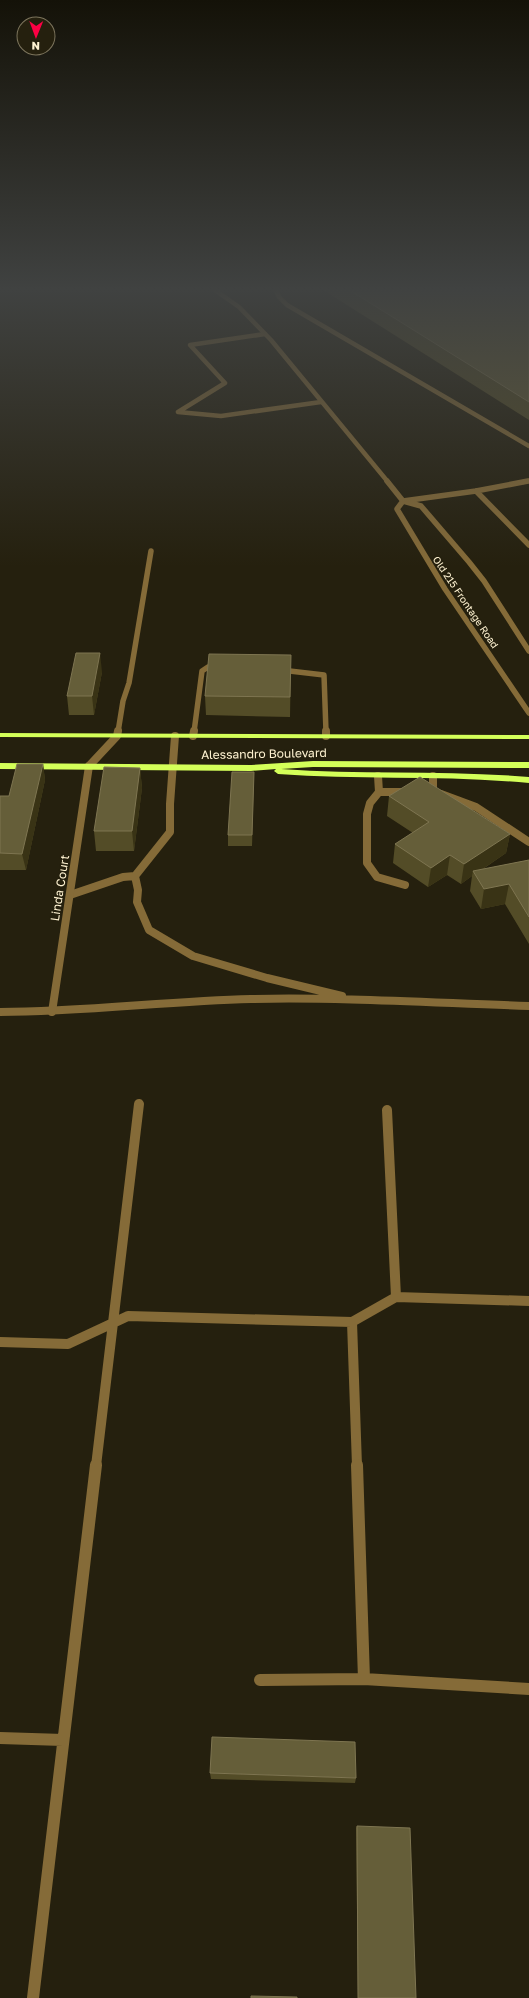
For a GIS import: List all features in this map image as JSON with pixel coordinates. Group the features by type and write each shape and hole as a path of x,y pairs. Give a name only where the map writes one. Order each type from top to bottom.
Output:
{"main road":[{"name":"Alessandro Boulevard","path":"0,735 529,737"},
{"name":"Alessandro Boulevard","path":"0,766 251,768 313,764 529,765"},
{"path":"251,768 314,775 480,776 529,780"}],"street":[{"path":"224,381 178,412 208,416 221,416 322,402"},
{"path":"305,381 403,501 476,491 529,481"},
{"path":"419,381 529,446"},
{"path":"476,491 529,544"},
{"name":"Old 215 Frontage Road","path":"529,651 484,582 469,562 421,506 403,501 396,509 445,589 529,713"},
{"path":"89,766 117,736 123,701 129,683 151,551"},
{"path":"193,736 202,671 208,667 227,665"},
{"path":"272,670 324,675 326,736"},
{"path":"70,895 123,877 135,876 170,832 170,804 175,736"},
{"name":"Linda Court","path":"52,1012 89,766"},
{"path":"378,776 379,792 370,803 367,814 367,863 377,877 405,885"},
{"path":"432,776 429,792 454,797 498,819 529,842"},
{"path":"379,792 410,792"},
{"path":"135,876 138,890 137,902 149,930 193,956 267,978 355,1000"},
{"path":"0,1012 52,1012 250,999 355,1000 529,1006"},
{"path":"33,1998 111,1324 139,1104"},
{"path":"387,1110 396,1297"},
{"path":"0,1342 68,1344 128,1316 352,1322 396,1297 529,1301"},
{"path":"352,1322 364,1680"},
{"path":"260,1680 364,1680 529,1689"},
{"path":"0,1738 63,1740"}],"building":[{"path":"496,381 529,381 529,402"},
{"path":"76,653 100,653 92,696 67,696"},
{"path":"209,654 291,655 290,697 205,696"},
{"path":"17,764 43,764 22,854 0,853 0,796 9,796"},
{"path":"104,767 140,768 132,831 94,831"},
{"path":"232,772 254,772 252,835 228,835"},
{"path":"420,777 510,834 464,864 450,855 431,868 395,844 429,822 389,796"},
{"path":"529,860 529,917 509,884 484,889 473,871"},
{"path":"212,1737 355,1742 356,1778 210,1773"},
{"path":"357,1826 410,1828 416,1998 358,1998"},
{"path":"251,1996 297,1997 297,1998 251,1998"}]}
